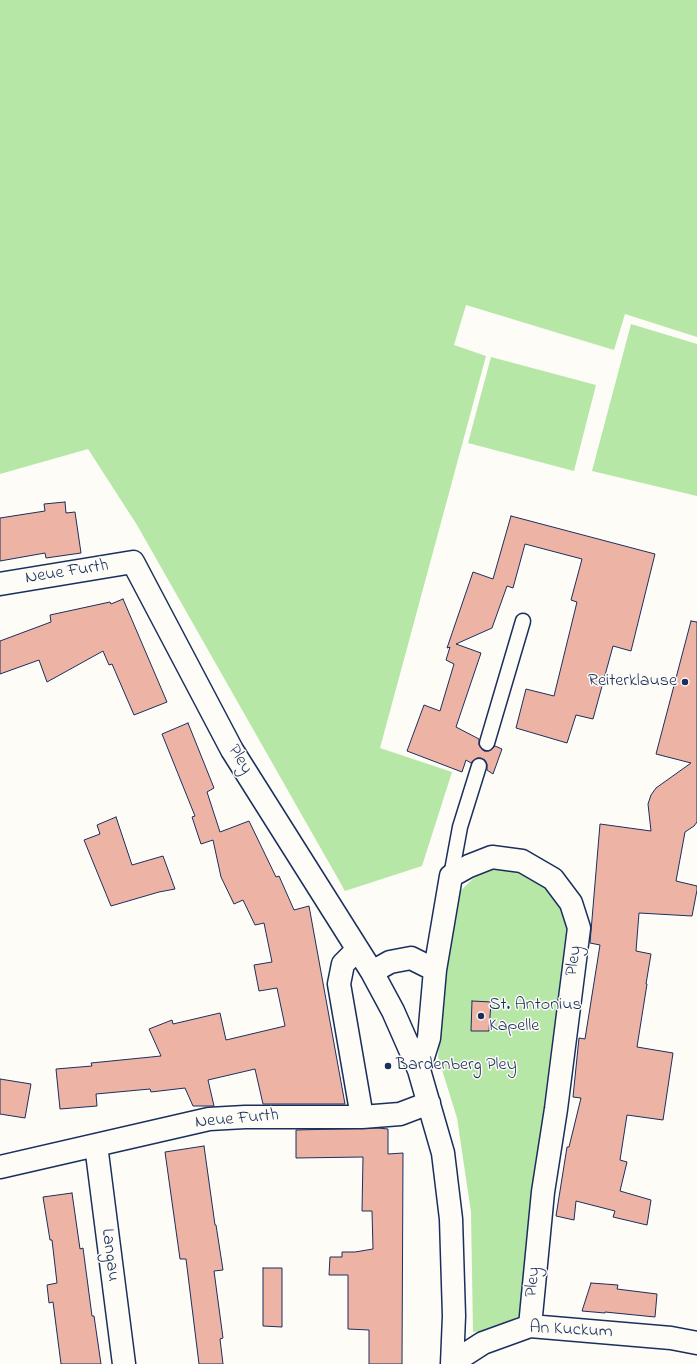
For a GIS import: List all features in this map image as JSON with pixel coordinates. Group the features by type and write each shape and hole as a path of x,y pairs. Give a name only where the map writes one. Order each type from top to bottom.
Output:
{"street":[{"name":"Neue Furth","path":"0,584 133,562"},
{"name":"Pley","path":"133,562 232,750 372,972 393,1011 419,1070 443,1153 451,1219 454,1316 452,1363"},
{"name":"Pley","path":"451,876 469,866 492,857 522,861 552,879 571,903 579,928 556,1109 543,1192 530,1326"},
{"path":"419,1070 429,1038 435,970 451,876"},
{"path":"357,950 343,964 339,984 362,1117"},
{"path":"372,972 390,962 411,958 435,970"},
{"name":"Neue Furth","path":"0,1167 209,1119 245,1116 362,1117 400,1114 429,1103"},
{"name":"Langau","path":"96,1145 124,1364"},
{"name":"An Kuckum","path":"452,1363 483,1343 530,1326 671,1338 697,1343"}],"lane":[{"path":"487,743 523,621"},
{"path":"451,876 460,827 479,766"}],"green space":[{"path":"0,0 697,0 697,337 625,314 614,350 466,305 454,345 486,356 380,748 452,772 422,866 345,891 137,525 88,449 0,474"},
{"path":"631,324 697,344 697,496 592,471"},
{"path":"491,357 596,385 574,471 468,443"},
{"path":"498,868 520,869 547,883 562,907 568,934 524,1307 519,1316 490,1330 473,1332 471,1212 457,1118 438,1057 446,971 457,894 475,877"}],"building":[{"path":"65,502 66,513 75,512 81,553 46,558 45,553 0,561 0,518 45,511 44,504"},
{"path":"511,516 655,554 631,651 613,646 593,719 576,715 567,743 516,728 526,689 554,696 577,602 571,600 582,559 525,544 513,588 507,586 492,628 456,644 481,653 456,727 479,739 479,745 484,751 489,751 495,746 502,749 493,774 487,770 485,760 481,758 477,758 471,763 466,760 462,772 407,751 424,705 440,711 454,664 446,660 450,647 447,648 473,572 493,579"},
{"path":"123,599 167,702 134,715 112,664 109,665 103,651 47,682 39,660 0,674 0,641 51,622 50,615 110,602 111,604"},
{"path":"691,621 697,622 697,822 685,832 676,881 697,886 697,890 692,916 639,913 636,951 651,954 637,1047 673,1053 663,1120 627,1115 620,1160 627,1162 620,1191 651,1200 647,1225 613,1217 615,1211 576,1201 574,1220 556,1216 567,1147 569,1147 581,1098 573,1097 579,1038 585,1039 600,945 590,943 600,824 651,831 648,804 651,795 656,788 691,763 656,754"},
{"path":"188,723 214,788 207,792 220,832 249,821 276,877 279,876 294,910 309,906 345,1104 263,1104 255,1069 208,1080 214,1106 193,1106 185,1088 151,1092 150,1089 96,1094 97,1106 60,1109 56,1069 92,1066 91,1063 161,1056 149,1029 172,1020 173,1024 220,1013 226,1040 285,1026 277,988 259,991 254,965 272,962 264,923 255,925 243,900 234,904 221,877 213,840 201,844 192,817 195,816 162,734"},
{"path":"116,817 132,865 163,856 175,889 159,892 111,906 84,840 100,834 97,825"},
{"name":"St. Antonius Kapelle","path":"472,1001 491,1002 489,1031 471,1031"},
{"path":"0,1079 31,1084 25,1118 0,1114"},
{"path":"388,1129 388,1154 403,1153 402,1364 369,1364 369,1330 348,1329 348,1275 329,1275 330,1257 342,1257 342,1252 355,1252 373,1249 372,1211 362,1211 363,1157 296,1158 296,1130"},
{"path":"204,1146 223,1270 214,1271 223,1338 220,1339 223,1364 199,1364 186,1259 180,1259 165,1152"},
{"path":"72,1193 80,1249 83,1248 92,1316 94,1316 101,1364 61,1364 53,1302 49,1303 47,1285 57,1283 52,1240 50,1240 43,1197"},
{"path":"263,1268 282,1268 282,1327 263,1326"},
{"path":"591,1283 618,1285 617,1289 657,1294 655,1317 582,1311"}],"place":[{"name":"Reiterklause","path":"685,682"},
{"name":"St. Antonius Kapelle","path":"481,1016"},
{"name":"Bardenberg Pley","path":"388,1066"}]}
